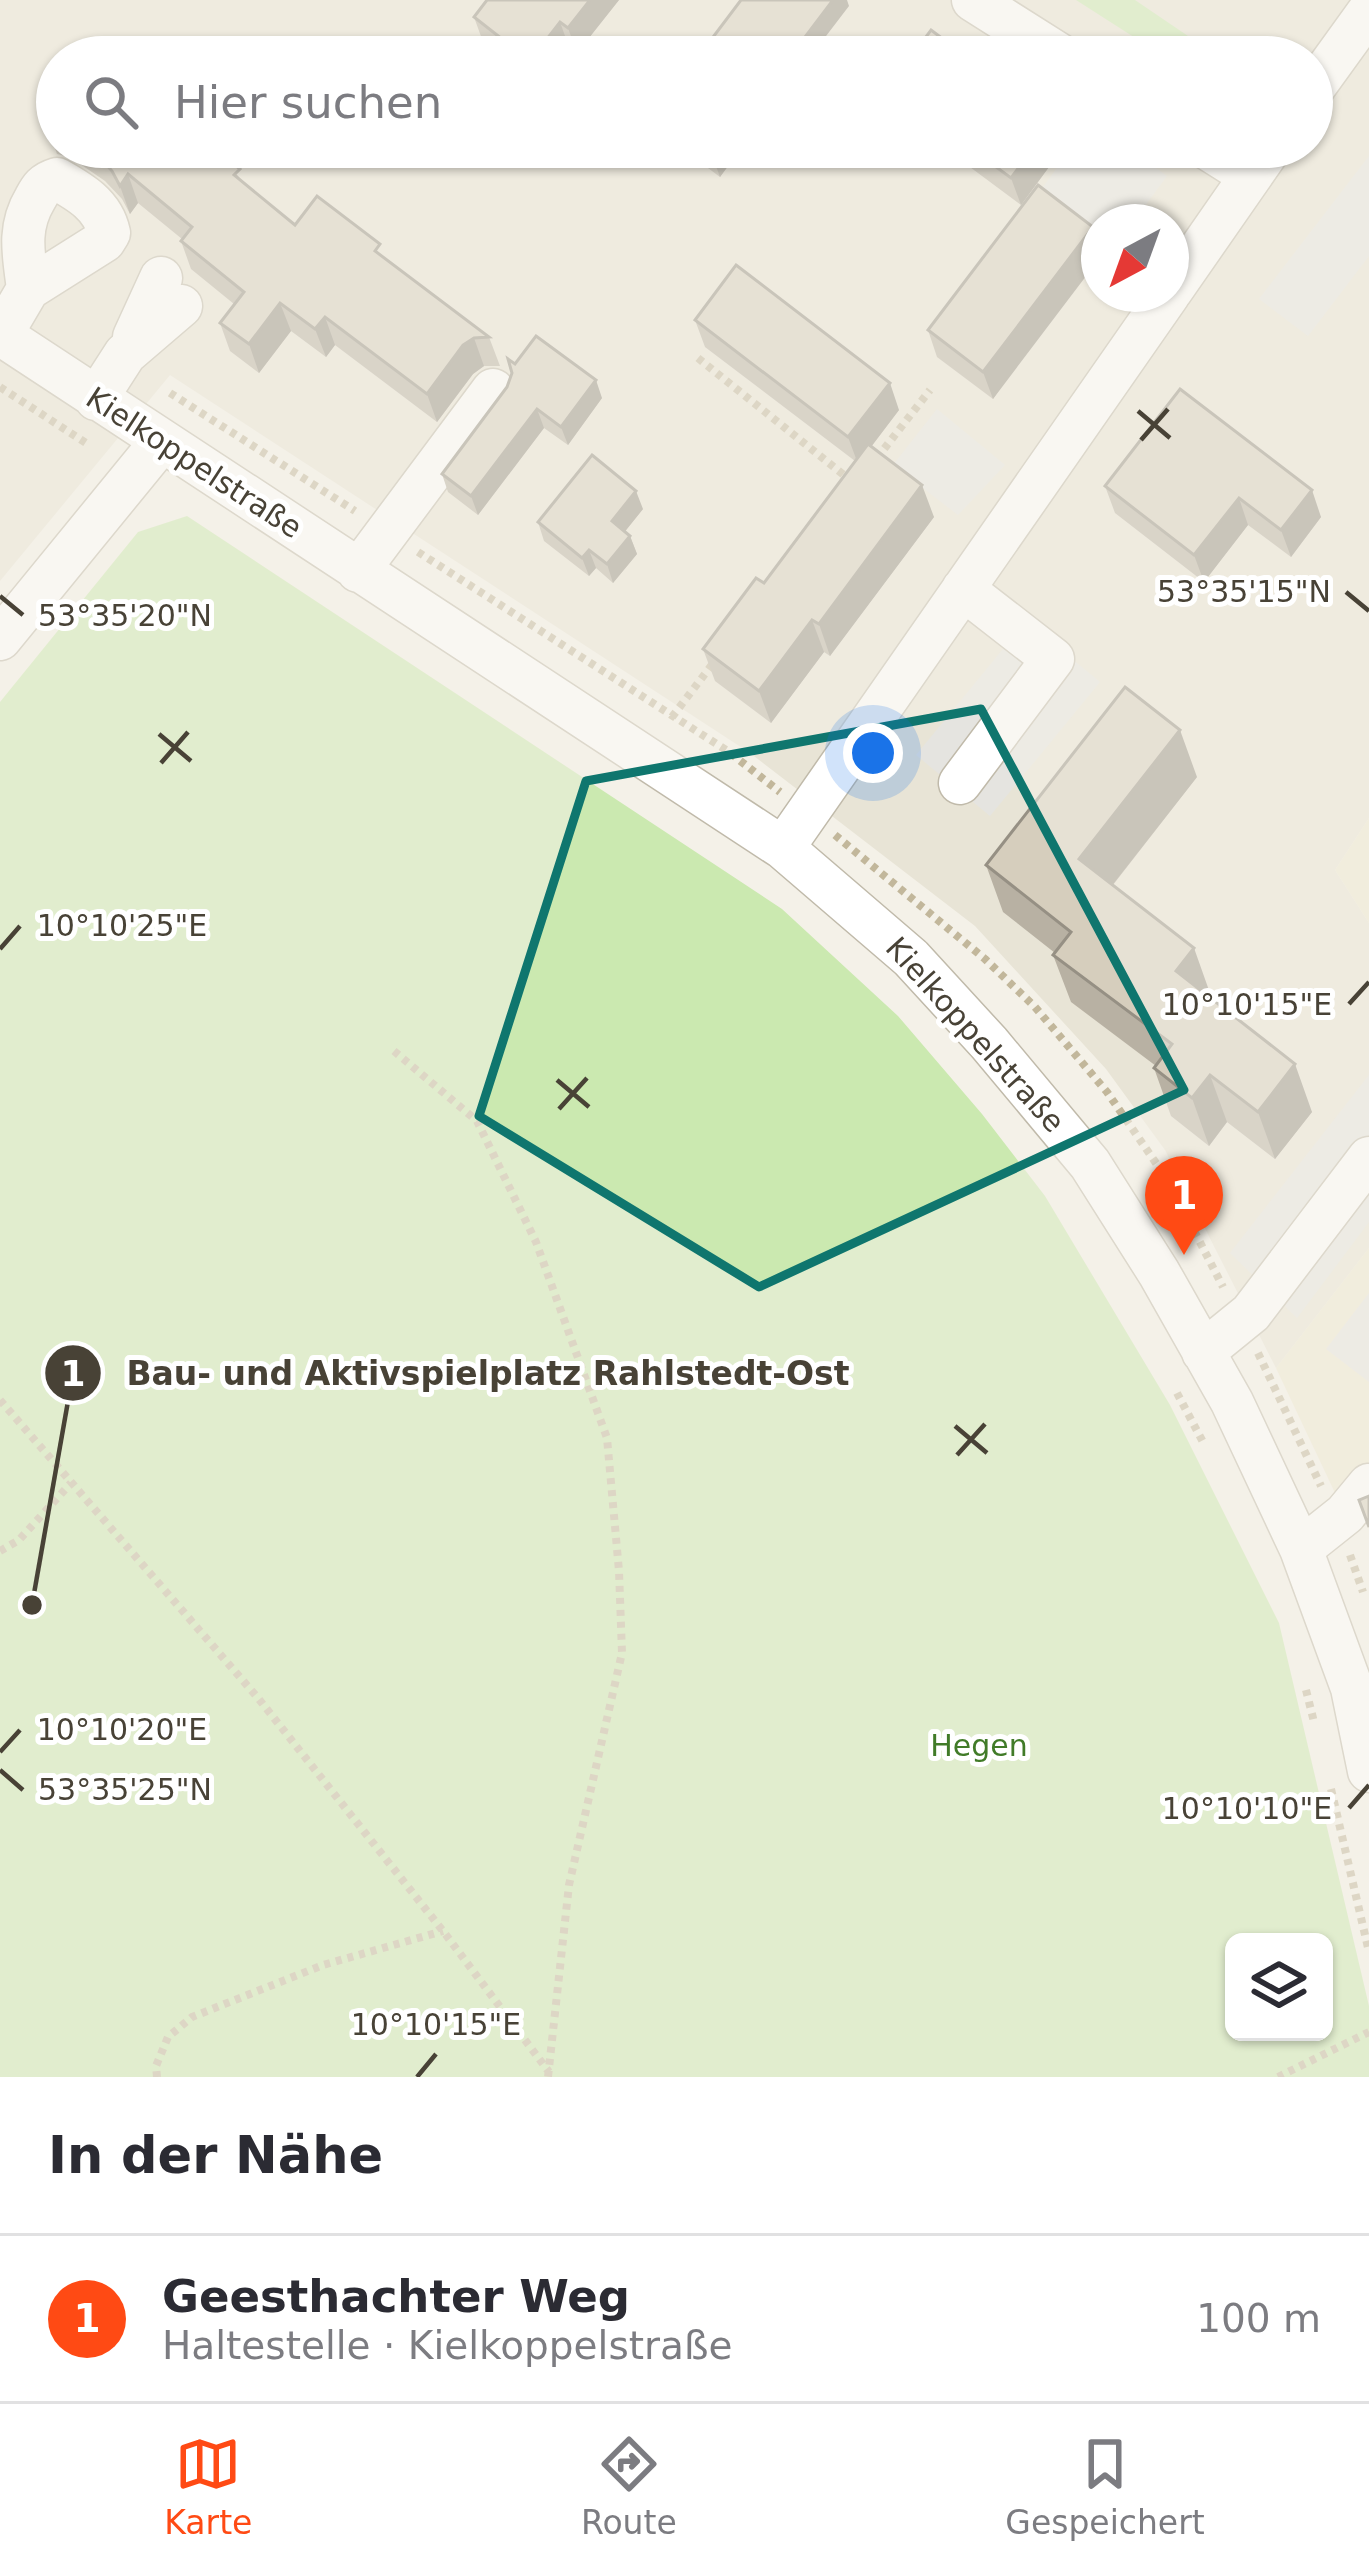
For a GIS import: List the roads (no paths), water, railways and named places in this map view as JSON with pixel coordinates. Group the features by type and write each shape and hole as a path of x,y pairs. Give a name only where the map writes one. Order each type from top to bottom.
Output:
{"street":[{"path":"973,0 1030,36"},
{"path":"1333,61 1369,11"},
{"path":"1189,265 1257,168"},
{"path":"3,342 28,289"},
{"path":"96,399 171,292"},
{"path":"783,848 1156,312"},
{"name":"Kielkoppelstraße","path":"3,342 96,399 148,458 358,571 783,848 911,958 1090,1164 1160,1273 1232,1402 1304,1558 1352,1688 1369,1771"},
{"path":"358,571 494,390"},
{"path":"0,639 148,458"},
{"path":"960,783 1053,658 963,589"},
{"path":"1203,1352 1250,1312 1369,1159"},
{"path":"1304,1558 1369,1485"},
{"path":"1304,1558 1357,1542 1369,1530"}],"place":[{"name":"Geesthachter Weg","path":"1184,1255"},
{"name":"Bau- und Aktivspielplatz Rahlstedt-Ost","path":"32,1605"}],"park label":[{"name":"Hegen","path":"979,1746"}]}
